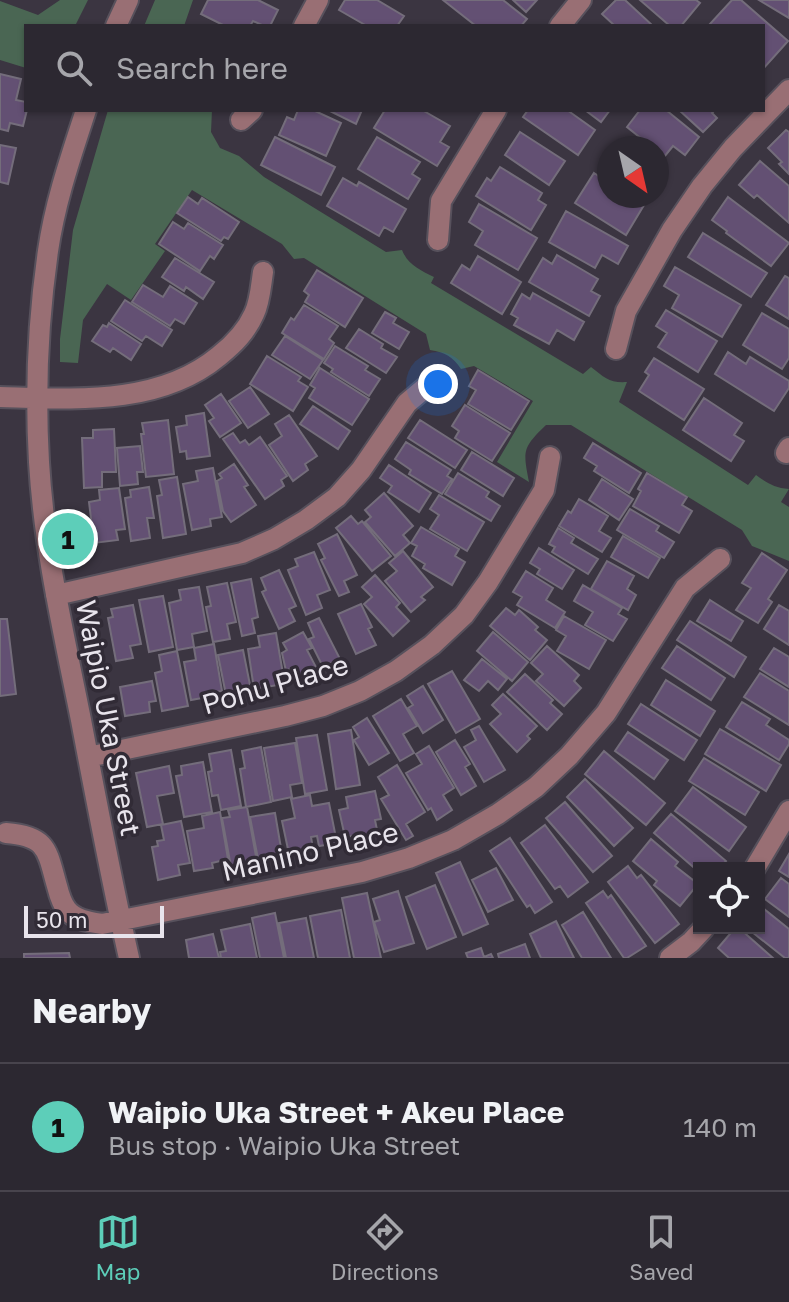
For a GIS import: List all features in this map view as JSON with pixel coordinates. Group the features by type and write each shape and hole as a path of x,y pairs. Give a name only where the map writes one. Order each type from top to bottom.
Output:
{"street":[{"path":"117,24 128,0"},
{"path":"305,24 318,0"},
{"path":"562,24 581,0"},
{"path":"616,349 626,311 679,219 733,148 789,90"},
{"name":"Waipio Uka Street","path":"85,112 57,205 48,249 37,398 39,464 56,595 129,958"},
{"path":"438,240 441,201 495,112"},
{"path":"0,397 110,397 144,392 184,379 238,340 255,312 263,272"},
{"path":"56,595 242,553 274,539 337,497 361,470 407,403 432,382"},
{"name":"Pohu Place","path":"88,757 323,706 360,691 396,671 432,645 464,615 488,582 544,490 550,457"},
{"name":"Manino Place","path":"6,833 24,834 36,839 47,851 67,910 82,920 102,924 362,872 409,858 453,840 498,814 536,787 569,756 606,713 685,588 720,559"},
{"path":"759,862 789,811"},
{"path":"670,958 698,934"}],"green space":[{"path":"60,0 88,0 76,24 24,24 24,67 0,60 0,1 38,15"},
{"path":"155,0 193,0 185,24 145,24"},
{"path":"107,112 212,112 211,132 220,148 239,156 264,177 386,252 402,250 411,263 434,277 431,283 583,374 591,367 608,379 627,382 619,402 748,485 756,475 771,485 789,489 781,502 789,507 789,561 752,546 742,530 571,425 546,425 532,439 525,456 529,482 497,462 533,401 474,366 461,369 448,356 430,350 426,334 304,258 294,259 282,244 192,190 155,244 165,251 131,300 107,284 83,320 78,363 60,362 73,230"}],"building":[{"path":"208,0 258,0 278,10 271,24 253,21 251,24 221,24 201,14"},
{"path":"345,0 377,0 404,16 398,24 364,24 339,10"},
{"path":"443,0 503,0 527,19 523,24 473,24"},
{"path":"513,0 537,0 526,12"},
{"path":"616,0 625,0 651,24 613,24 602,14"},
{"path":"640,0 696,0 700,3 683,24 668,24"},
{"path":"732,0 741,0 788,41 765,67 765,24 710,24"},
{"path":"759,0 789,0 789,18"},
{"path":"0,74 21,79 16,100 24,102 24,112 26,112 23,126 10,123 8,131 0,129"},
{"path":"297,112 317,112 341,123 326,156 279,135 287,117 294,120"},
{"path":"332,112 361,112 356,124"},
{"path":"384,112 426,112 450,126 440,142 449,147 437,166 374,128"},
{"path":"527,112 570,112 595,130 578,155 523,117"},
{"path":"588,112 608,112 601,122"},
{"path":"638,112 668,112 699,137 685,155 673,146 669,151 669,136 638,136 627,127"},
{"path":"681,112 713,112 717,118 703,132"},
{"path":"786,130 789,132 789,174 768,148"},
{"path":"520,132 565,161 549,185 505,155"},
{"path":"275,137 335,167 321,195 261,165"},
{"path":"377,137 420,162 412,174 420,179 408,199 358,169"},
{"path":"0,145 16,148 8,184 0,182"},
{"path":"760,161 789,186 789,223 757,195 754,198 739,185"},
{"path":"500,167 542,193 538,200 546,205 531,230 476,196 487,178 491,181"},
{"path":"594,173 597,175 597,208 642,208 626,235 575,203"},
{"path":"343,178 357,186 359,182 406,209 393,232 384,227 379,236 327,206"},
{"path":"188,197 198,204 202,198 239,222 228,239 224,237 221,241 177,213"},
{"path":"728,197 789,243 771,266 712,220"},
{"path":"479,204 537,238 518,270 475,245 483,231 469,222"},
{"path":"566,211 628,246 618,264 602,255 595,268 549,242"},
{"path":"173,222 184,229 188,223 223,245 214,259 210,256 200,271 159,244"},
{"path":"703,233 767,273 751,297 688,257"},
{"path":"557,255 598,279 591,291 600,296 589,316 529,282 543,258 552,264"},
{"path":"478,256 521,282 502,314 451,283 462,265 470,270"},
{"path":"175,258 214,282 203,299 186,287 184,291 162,277"},
{"path":"675,267 741,305 722,337 672,308 679,295 664,286"},
{"path":"317,270 363,298 345,327 305,302 309,295 304,291"},
{"path":"785,276 789,278 789,319 766,305"},
{"path":"143,285 163,297 170,286 197,303 184,324 175,319 170,326 132,302"},
{"path":"533,293 584,322 574,340 557,330 549,344 514,325 518,318 511,314 522,294 530,299"},
{"path":"125,300 172,330 162,346 146,336 142,341 111,321"},
{"path":"304,305 338,326 329,339 334,343 324,359 282,333"},
{"path":"666,310 717,341 698,372 658,347 667,333 656,326"},
{"path":"385,312 396,318 393,323 409,332 399,349 372,333"},
{"path":"762,313 789,329 789,358 782,369 743,345"},
{"path":"109,323 141,344 131,360 113,348 110,352 92,341 103,325 107,327"},
{"path":"359,329 397,357 386,373 346,348"},
{"path":"285,336 323,360 310,379 272,355"},
{"path":"335,346 368,366 365,370 380,379 369,396 331,372 333,369 324,363"},
{"path":"728,352 746,364 750,357 789,381 789,388 774,411 715,374"},
{"path":"267,356 301,377 298,381 308,387 293,411 250,384"},
{"path":"654,358 704,389 684,420 639,391 649,375 645,372"},
{"path":"320,368 369,399 352,425 309,398 315,388 310,385"},
{"path":"478,370 529,401 511,430 468,404 476,390 469,386"},
{"path":"250,387 269,414 248,428 229,401"},
{"path":"221,394 241,423 220,437 209,421 214,418 205,405"},
{"path":"704,398 742,423 734,435 744,441 731,461 683,430"},
{"path":"465,405 510,433 492,461 455,438 459,431 452,426"},
{"path":"313,406 350,431 338,449 300,424"},
{"path":"204,413 210,456 187,459 186,451 180,452 176,427 187,425 186,416"},
{"path":"289,415 317,456 305,464 308,470 293,481 269,445 282,436 275,424"},
{"path":"168,420 174,474 146,477 142,423"},
{"path":"420,420 467,450 455,468 408,438"},
{"path":"114,429 116,472 102,472 102,487 84,488 82,438 93,438 93,430"},
{"path":"233,433 240,443 245,440 249,445 260,437 287,476 281,480 284,486 265,499 223,439"},
{"path":"406,442 451,470 447,476 452,479 442,494 409,474 411,470 395,459"},
{"path":"593,443 641,473 629,493 594,471 597,466 584,458"},
{"path":"140,446 143,472 137,472 138,484 120,486 117,448"},
{"path":"472,452 514,478 503,496 461,470"},
{"path":"234,464 248,485 244,487 256,505 231,522 223,511 217,481 222,478 219,474"},
{"path":"389,465 431,493 419,512 388,492 392,486 380,478"},
{"path":"213,468 222,517 210,519 211,526 192,530 183,484 198,481 196,471"},
{"path":"458,473 489,492 486,497 500,506 491,521 445,494"},
{"path":"647,473 687,497 682,505 692,511 679,533 633,506"},
{"path":"177,477 186,534 163,538 157,496 162,495 159,480"},
{"path":"602,479 633,499 619,520 589,500"},
{"path":"149,487 154,518 147,518 150,538 131,541 125,498 131,497 130,490"},
{"path":"119,488 125,529 116,530 118,540 94,543 89,502 100,500 99,490"},
{"path":"384,493 413,526 403,535 410,543 395,556 365,522 371,517 365,510"},
{"path":"439,495 484,522 467,551 430,529 439,515 430,509"},
{"path":"579,499 608,516 599,531 611,538 602,552 559,526"},
{"path":"630,509 659,526 656,531 674,542 664,558 617,530"},
{"path":"351,516 358,524 362,521 391,556 372,571 336,528"},
{"path":"421,527 459,549 455,556 465,562 452,585 423,568 425,564 412,556 417,546 411,543"},
{"path":"558,528 574,538 571,543 598,559 588,574 552,552 555,547 549,544"},
{"path":"337,534 357,575 344,581 349,592 339,596 321,560 325,558 318,544"},
{"path":"623,536 660,558 648,578 611,557"},
{"path":"539,548 574,570 562,589 537,574 540,569 530,563"},
{"path":"403,551 433,587 421,597 425,600 411,612 385,581 397,571 389,563"},
{"path":"314,552 330,590 317,595 322,608 306,615 288,570 298,566 295,559"},
{"path":"762,553 787,570 768,599 772,602 758,623 736,610 751,588 742,583"},
{"path":"607,561 634,576 627,589 636,595 628,610 591,589"},
{"path":"279,570 296,606 289,609 295,621 279,629 262,592 266,590 261,578"},
{"path":"526,571 553,588 546,600 565,612 555,628 517,605 522,597 513,592"},
{"path":"375,575 400,603 396,607 409,621 393,636 364,604 372,597 362,587"},
{"path":"251,579 258,617 252,619 255,633 242,636 231,583"},
{"path":"227,583 236,622 227,624 230,639 213,642 206,607 211,606 207,587"},
{"path":"583,585 622,608 618,614 627,619 613,641 585,625 593,612 574,601"},
{"path":"199,587 207,631 192,634 194,647 177,650 169,603 181,600 179,590"},
{"path":"163,596 173,647 149,652 139,600"},
{"path":"710,600 743,621 731,641 697,621"},
{"path":"361,604 372,627 368,629 376,645 356,654 338,614"},
{"path":"133,605 141,644 130,646 133,658 116,661 108,618 113,617 111,609"},
{"path":"779,605 789,611 789,645 764,629"},
{"path":"506,608 515,615 519,610 547,640 530,660 490,626"},
{"path":"564,616 606,640 589,669 557,651 566,636 556,630"},
{"path":"319,618 340,659 323,667 309,639 314,637 308,623"},
{"path":"0,619 7,619 16,694 0,696"},
{"path":"690,621 746,657 734,677 677,640"},
{"path":"303,632 312,648 307,650 318,671 301,681 294,667 286,671 282,653 287,650 283,643"},
{"path":"493,632 528,662 512,681 477,651"},
{"path":"276,633 283,674 276,675 278,685 254,689 248,649 260,647 258,636"},
{"path":"214,644 222,691 191,700 184,662 196,660 194,648"},
{"path":"547,646 579,675 574,681 581,688 564,706 536,681 543,674 531,663"},
{"path":"677,646 725,678 711,700 662,668"},
{"path":"774,648 789,657 789,687 760,669"},
{"path":"243,650 251,690 226,695 218,655"},
{"path":"177,651 188,706 162,711 155,673 162,671 159,655"},
{"path":"482,659 507,679 498,690 488,681 479,691 464,680"},
{"path":"452,671 480,719 456,733 428,684"},
{"path":"760,673 789,691 789,725 744,697"},
{"path":"525,674 553,700 550,703 562,714 547,730 507,692"},
{"path":"666,680 715,711 700,736 651,705"},
{"path":"152,681 156,701 149,702 150,712 125,716 120,687"},
{"path":"423,686 443,720 423,733 408,708 413,705 407,696"},
{"path":"503,694 537,726 517,752 490,724 501,714 492,705"},
{"path":"401,699 417,726 403,734 414,753 400,761 373,716"},
{"path":"742,702 770,719 766,725 789,740 779,760 726,727"},
{"path":"641,704 697,740 684,760 628,724"},
{"path":"367,718 389,753 369,765 354,740 359,737 353,727"},
{"path":"479,726 505,770 484,782 464,747 476,740 471,730"},
{"path":"720,729 781,765 766,791 705,754"},
{"path":"351,730 360,785 336,789 328,734"},
{"path":"628,732 668,760 654,779 615,751"},
{"path":"317,735 327,790 305,794 296,738"},
{"path":"455,740 470,764 465,767 476,786 461,795 436,752"},
{"path":"295,743 302,783 290,785 292,797 273,801 264,748"},
{"path":"429,746 454,788 443,795 452,810 437,820 406,773 422,764 416,754"},
{"path":"261,747 271,802 246,807 240,769 245,768 242,751"},
{"path":"231,750 241,806 221,810 218,795 212,796 209,754"},
{"path":"604,751 665,803 646,825 585,774"},
{"path":"704,758 759,792 745,815 689,781"},
{"path":"203,762 212,812 184,817 176,776 182,775 181,766"},
{"path":"397,765 425,812 406,824 413,836 406,840 381,799 389,795 378,777"},
{"path":"169,766 174,793 157,796 163,824 147,827 136,773"},
{"path":"585,779 633,828 614,846 567,797"},
{"path":"693,787 746,827 729,851 675,811"},
{"path":"375,791 381,819 375,820 378,835 359,839 357,835 345,837 339,810 348,808 346,797"},
{"path":"310,795 312,806 329,803 337,843 319,846 317,836 311,837 313,849 289,854 282,821 295,818 291,799"},
{"path":"565,802 612,856 593,872 546,818"},
{"path":"247,807 257,862 231,867 222,818 230,817 228,810"},
{"path":"220,812 228,859 212,863 213,868 194,871 187,831 204,828 202,816"},
{"path":"275,813 282,854 258,859 250,817"},
{"path":"671,814 726,861 693,862 693,867 654,833"},
{"path":"181,821 190,863 178,865 180,875 158,880 152,847 158,846 157,841 164,840 161,825"},
{"path":"545,825 588,882 568,897 560,886 555,889 521,843"},
{"path":"510,838 552,902 535,913 530,905 527,907 490,851"},
{"path":"651,839 678,862 675,866 693,880 693,890 680,906 654,885 657,881 633,861"},
{"path":"789,854 789,877 779,871"},
{"path":"460,862 488,924 463,935 436,873"},
{"path":"628,866 637,878 641,875 679,924 655,943 608,882"},
{"path":"496,868 513,900 488,912 472,880"},
{"path":"781,878 789,884 789,917 765,899"},
{"path":"435,885 456,937 427,949 406,897"},
{"path":"398,891 414,943 384,952 374,922 380,920 373,899"},
{"path":"603,891 608,898 611,895 646,946 627,958 624,958 586,903"},
{"path":"367,893 381,958 354,958 342,898"},
{"path":"341,910 350,958 318,958 310,916"},
{"path":"765,910 789,929 789,958 755,934 765,934"},
{"path":"583,912 611,958 582,958 562,925"},
{"path":"275,913 284,958 260,958 252,918"},
{"path":"306,918 314,958 286,958 279,923"},
{"path":"556,921 574,958 541,958 530,934"},
{"path":"250,924 257,958 221,958 220,952 226,951 221,930"},
{"path":"213,934 219,958 189,958 186,940"},
{"path":"730,934 746,934 773,958 729,958 718,948"},
{"path":"525,944 530,958 499,958 498,954"},
{"path":"481,948 484,957 491,954 493,958 468,958 466,953"},
{"path":"69,953 70,958 24,958 24,954"}],"place":[{"name":"Waipio Uka Street + Akeu Place","path":"68,539"}]}
